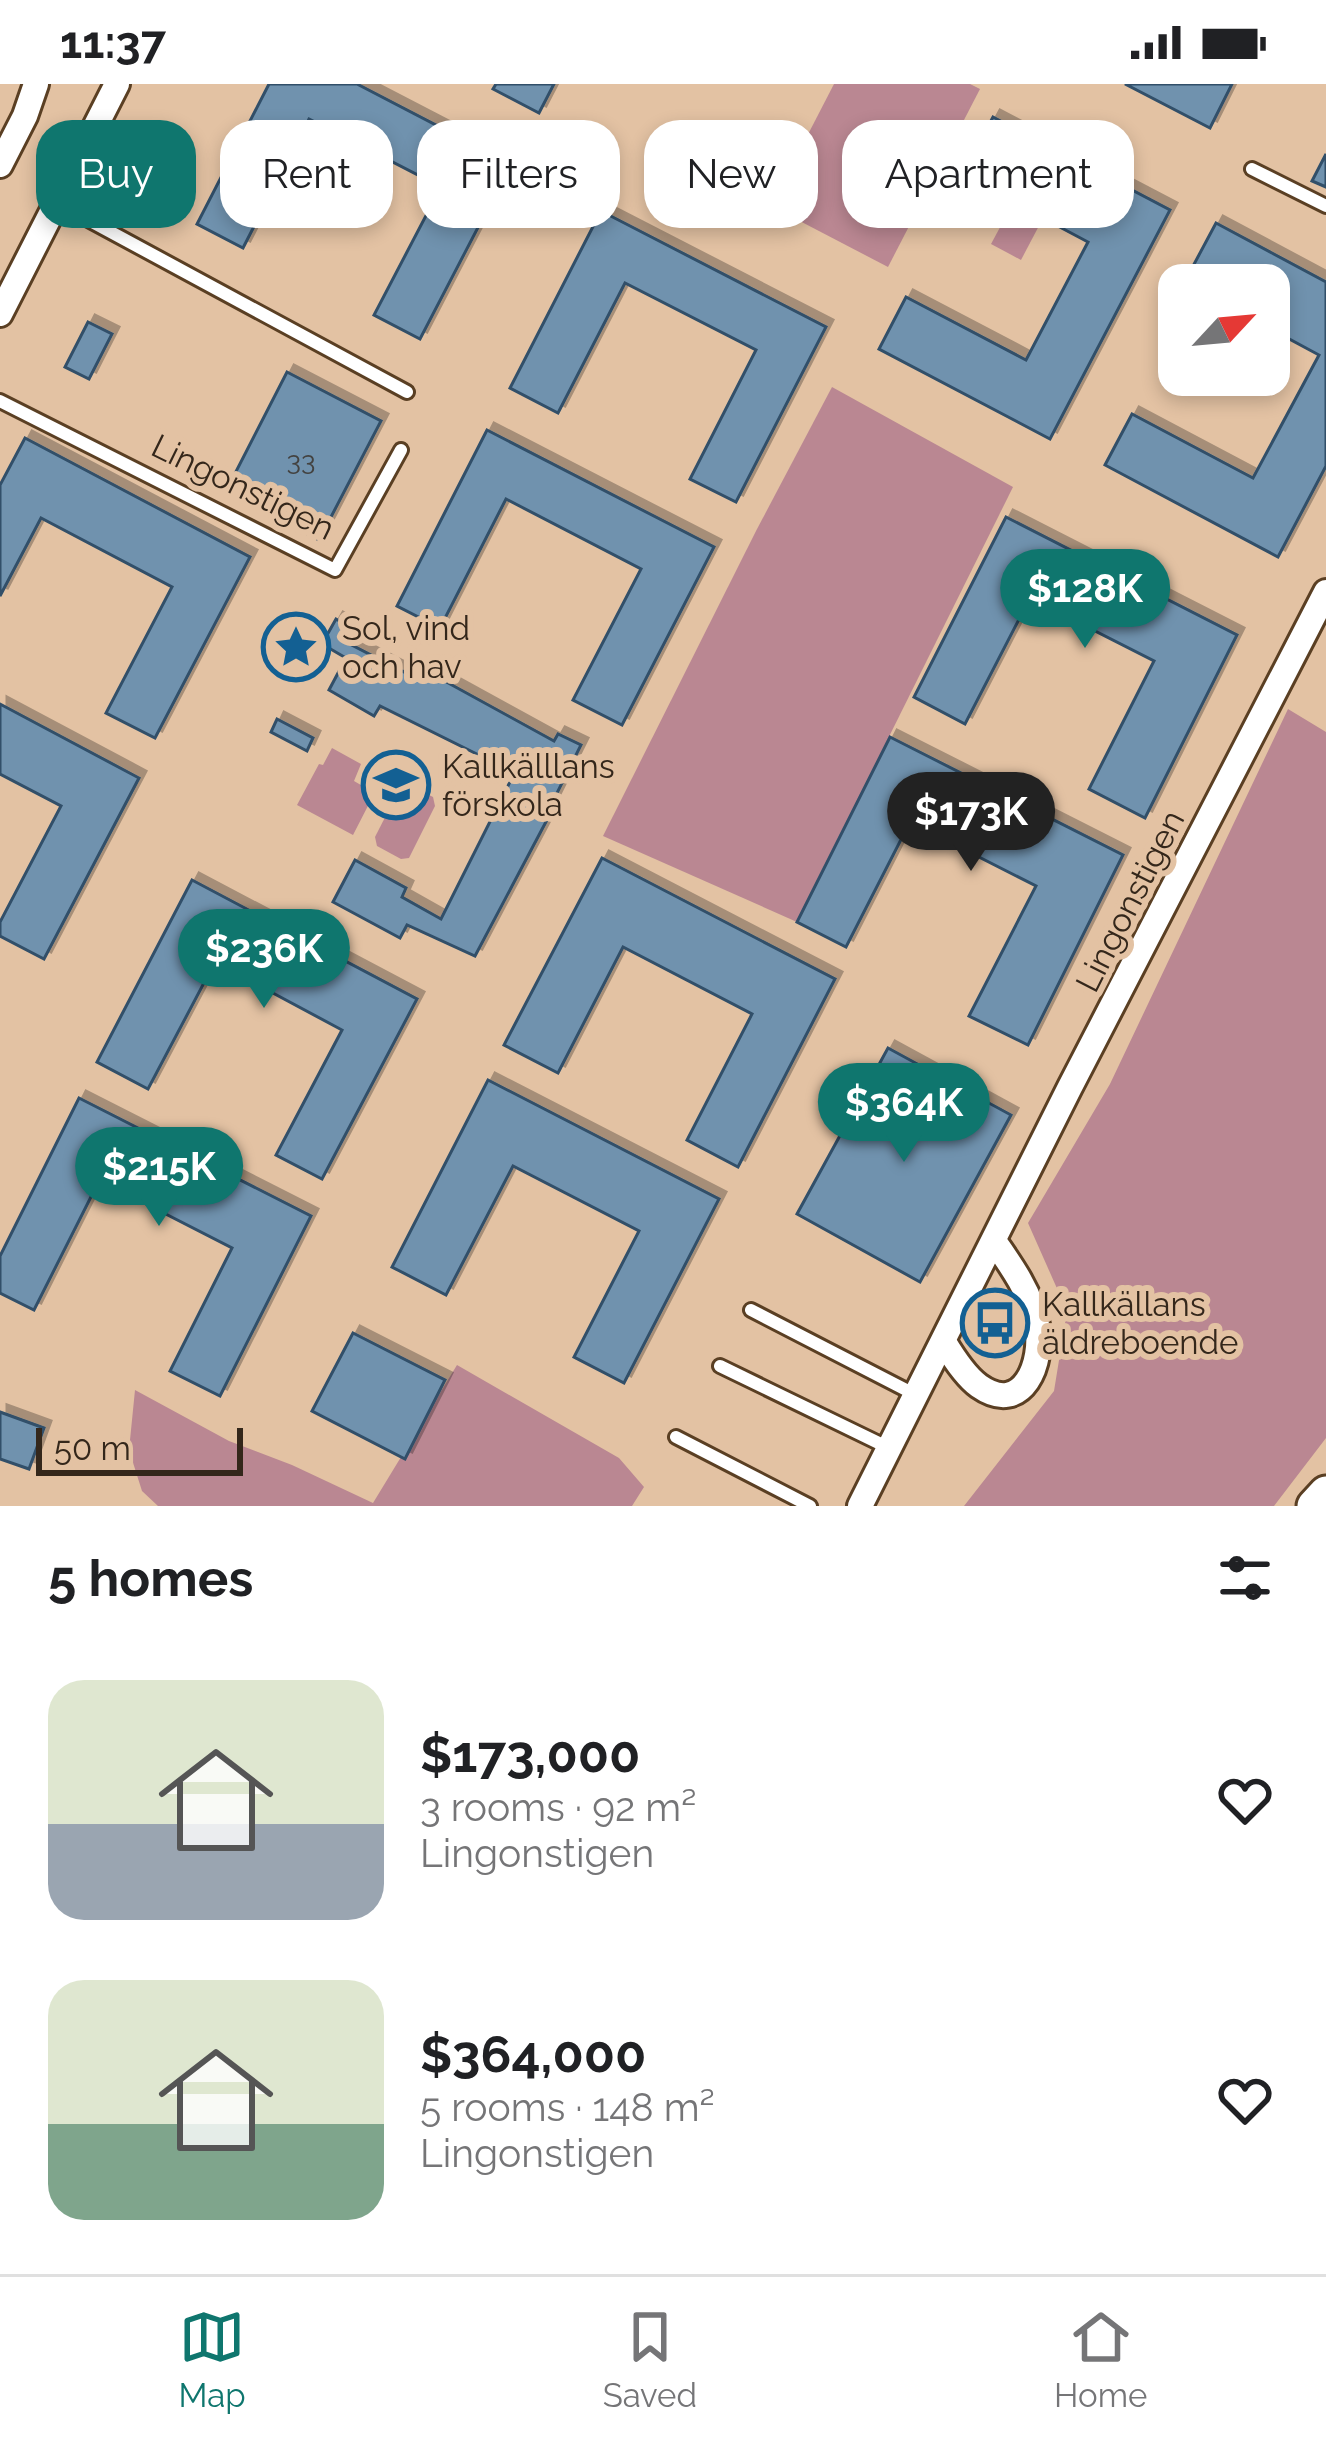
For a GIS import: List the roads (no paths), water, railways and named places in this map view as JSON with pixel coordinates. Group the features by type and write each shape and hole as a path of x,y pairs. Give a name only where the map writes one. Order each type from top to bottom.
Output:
{"street":[{"path":"0,165 36,84"},
{"path":"98,120 116,84"},
{"path":"0,314 43,228"},
{"name":"Lingonstigen","path":"860,1506 1326,592"},
{"path":"944,1342 976,1384 992,1393 1011,1393 1026,1384 1036,1369 1037,1321 994,1241"},
{"path":"1314,1506 1326,1493"}],"lane":[{"path":"1252,169 1326,206"},
{"path":"104,228 407,392"},
{"name":"Lingonstigen","path":"0,401 335,570 401,450"},
{"path":"751,1310 917,1396"},
{"path":"720,1366 890,1449"},
{"path":"676,1437 810,1506"}],"place":[{"name":"Sol, vind och hav","path":"296,647"},
{"name":"Kallkälllans förskola","path":"396,785"},
{"name":"Kallkällans äldreboende","path":"995,1323"}]}
